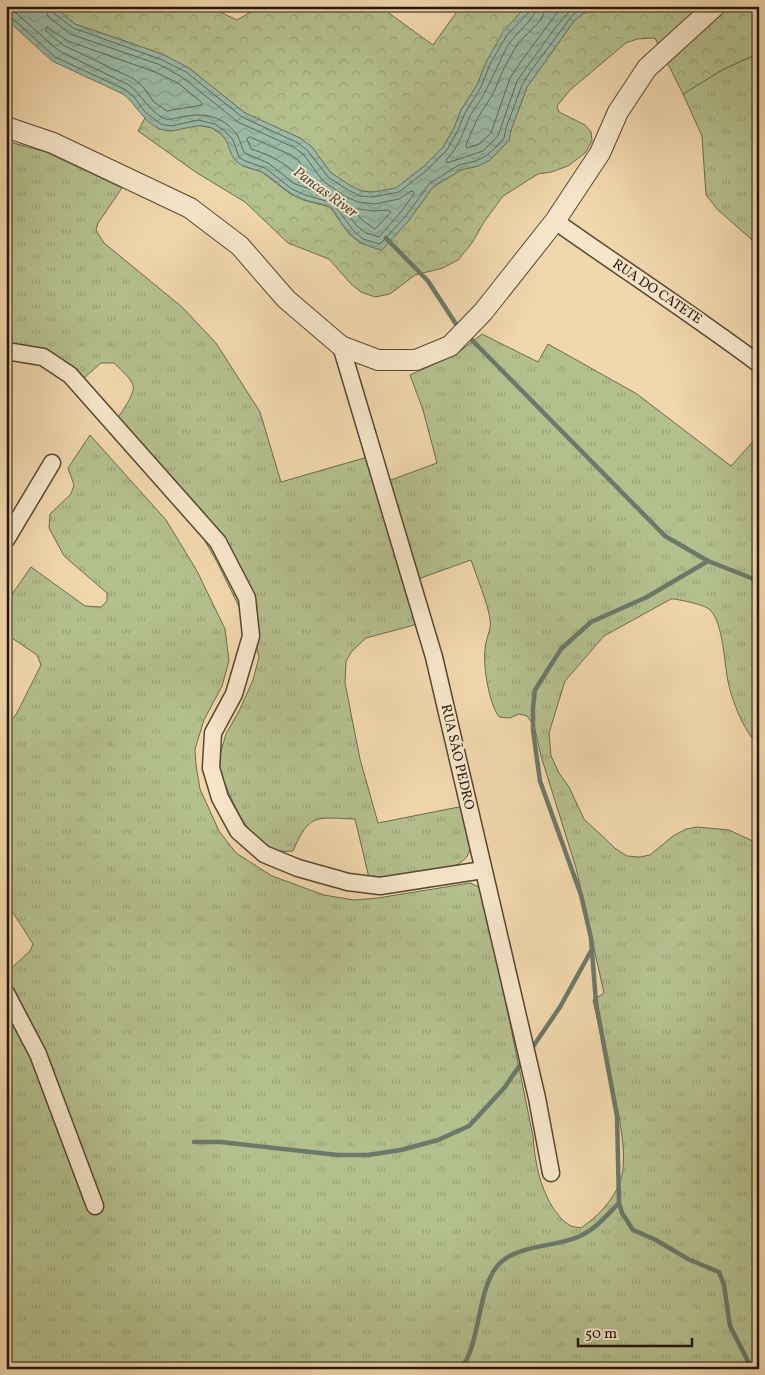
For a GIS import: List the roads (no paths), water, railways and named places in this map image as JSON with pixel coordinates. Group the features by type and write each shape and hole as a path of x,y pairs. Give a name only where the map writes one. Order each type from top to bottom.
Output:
{"street":[{"path":"6,127 53,143 190,208 240,246 286,299 341,346 378,360 416,360 450,346 483,312 555,221 600,153 618,112 647,68 714,6"},
{"name":"RUA DO CATETE","path":"555,221 759,364"},
{"name":"RUA SÃO PEDRO","path":"341,346 434,657 537,1098 551,1173"},
{"path":"6,351 43,357 70,374 218,542 246,598 251,636 234,694 213,733 211,768 220,798 238,831 264,854 298,868 348,882 380,886 483,870"},
{"path":"6,540 52,463"},
{"path":"6,993 38,1054 95,1206"}],"water":[{"name":"Pancas River","path":"6,6 53,6 75,24 162,54 189,68 245,113 300,138 312,147 331,173 361,191 374,192 396,188 423,167 443,147 503,32 528,6 630,6 584,13 574,21 527,87 509,140 490,160 478,166 461,170 433,187 409,220 382,250 355,238 331,208 297,196 262,172 237,162 231,154 224,137 214,129 207,126 171,131 158,128 152,125 123,94 52,61 6,19"}],"waterway":[{"path":"386,238 428,281 456,324"},
{"path":"469,337 665,536 708,561 759,581"},
{"path":"708,561 647,597 591,622 561,649 535,690 533,730 540,781 581,895 591,938 596,1003 617,1116 619,1203 622,1213 633,1230 656,1240 688,1259 719,1272 724,1285 730,1326 752,1369"},
{"path":"530,1051 560,1007 591,951"},
{"path":"194,1142 221,1142 338,1155 368,1155 401,1150 438,1140 469,1126 505,1087 524,1059"},
{"path":"461,1369 472,1345 487,1286 499,1264 516,1253 568,1240 590,1231 619,1203"}]}
